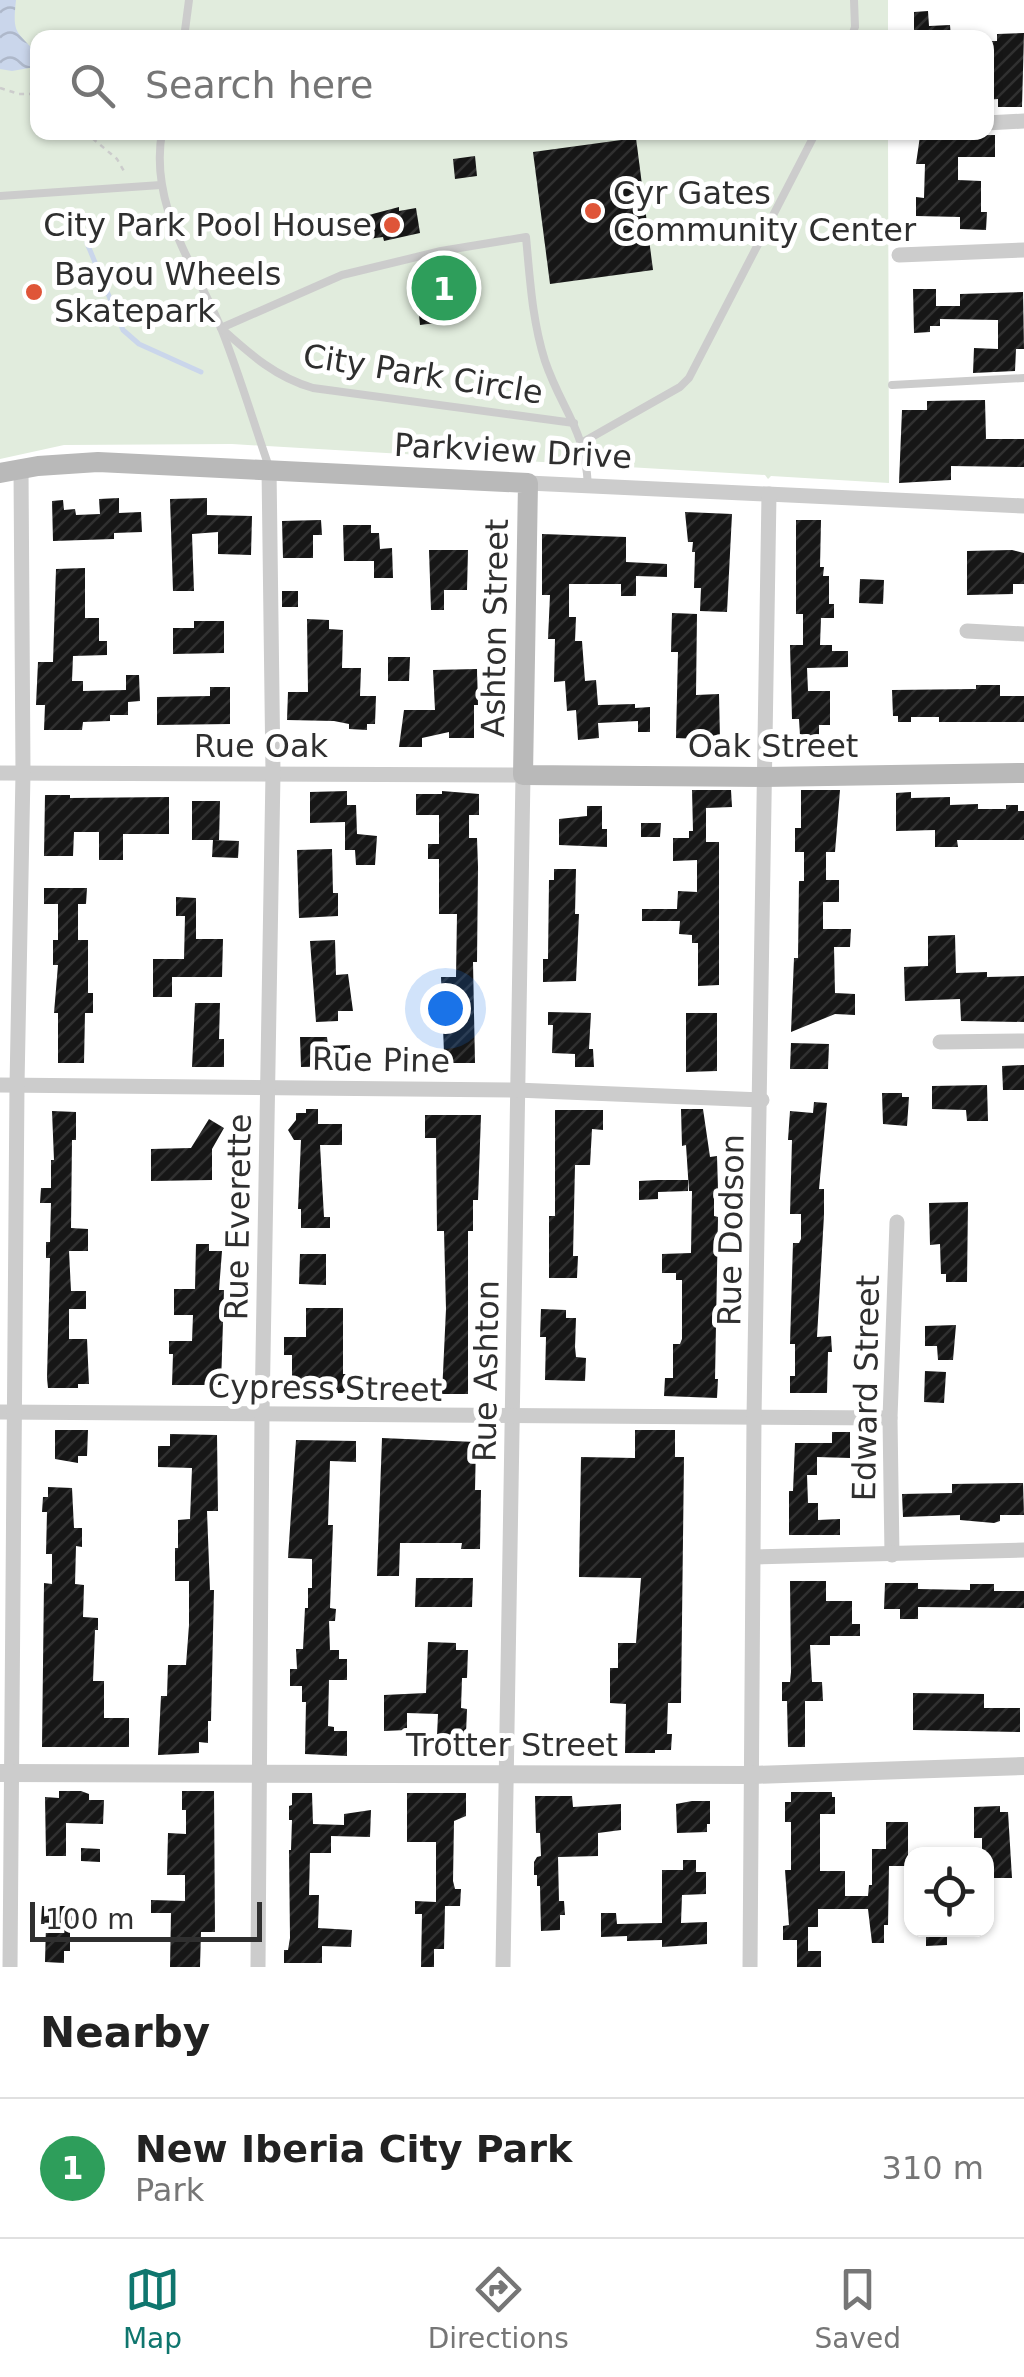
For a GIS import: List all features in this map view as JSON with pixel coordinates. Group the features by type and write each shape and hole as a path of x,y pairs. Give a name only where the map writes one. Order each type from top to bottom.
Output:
{"main road":[{"name":"Parkview Drive","path":"10,470 98,462 528,482"},
{"name":"Ashton Street","path":"522,775 528,482"},
{"name":"Oak Street","path":"522,775 1024,773"}],"street":[{"path":"994,122 1024,121"},
{"path":"899,256 1024,250"},
{"name":"Rue Everette","path":"258,1967 273,773 269,468"},
{"path":"10,470 23,773 8,1085 10,1967"},
{"name":"Parkview Drive","path":"528,482 1024,506"},
{"name":"Rue Dodson","path":"750,1967 754,1418 770,494"},
{"path":"968,631 1024,634"},
{"name":"Rue Oak","path":"0,773 522,775"},
{"name":"Rue Ashton","path":"503,1967 522,775"},
{"path":"940,1042 1024,1042"},
{"name":"Rue Pine","path":"8,1085 516,1090 762,1100"},
{"name":"Edward Street","path":"892,1555 890,1418 897,1222"},
{"name":"Cypress Street","path":"7,1412 890,1418"},
{"path":"754,1557 1024,1550"},
{"name":"Trotter Street","path":"7,1774 752,1775 1024,1766"}],"lane":[{"path":"185,30 189,0"},
{"path":"853,30 854,0"},
{"name":"City Park Circle","path":"162,140 161,186 177,236 220,328 269,468"},
{"path":"583,442 680,387 689,378 812,140"},
{"path":"0,196 161,186"},
{"name":"City Park Circle","path":"220,328 342,276 441,251 526,237 532,314 554,384 583,442 588,486"},
{"name":"City Park Circle","path":"220,328 269,370 291,382 575,423"},
{"path":"892,386 1024,378"}],"path":[{"path":"0,88 30,94"},
{"path":"95,140 117,158 126,176 141,186"}],"green space":[{"path":"0,0 888,0 888,30 30,30 30,140 888,140 889,483 771,476 768,479 765,475 232,444 64,445 0,459"}],"water":[{"path":"0,0 16,0 16,27 30,46 30,68 0,69"}],"building":[{"path":"928,11 929,26 950,25 950,30 914,30 914,12"},
{"path":"1024,33 1022,107 998,107 998,99 994,99 997,34"},
{"path":"994,135 995,157 958,157 958,180 981,181 981,212 987,212 986,230 960,229 960,217 916,216 916,197 924,198 925,164 916,164 919,140 994,140"},
{"name":"Cyr Gates Community Center","path":"636,140 653,270 550,284 533,152"},
{"path":"475,156 477,176 455,179 453,159"},
{"name":"City Park Pool House","path":"399,207 399,211 416,208 420,233 384,241 383,237 368,239 365,216"},
{"path":"913,289 936,289 936,306 960,306 960,294 1023,292 1024,349 1016,349 1015,371 973,373 974,348 998,349 998,320 940,319 940,326 930,326 930,332 914,333"},
{"path":"440,302 443,322 420,325 418,305"},
{"path":"985,400 986,439 1024,439 1024,467 951,466 951,480 899,483 902,410 927,410 927,401"},
{"path":"119,498 119,513 141,512 142,532 114,533 114,539 53,541 52,501 63,500 64,510 75,509 76,515 100,514 99,499"},
{"path":"207,498 207,515 252,516 251,555 218,554 218,532 192,534 194,591 173,591 170,499"},
{"path":"685,512 732,514 727,612 700,611 701,588 694,588 695,552 693,542 688,542"},
{"path":"321,520 322,535 313,535 313,558 283,558 282,521"},
{"path":"796,520 821,520 820,567 824,567 823,576 829,576 829,604 834,604 834,618 821,618 820,645 832,645 832,651 848,651 848,667 807,668 808,691 830,691 830,725 819,725 819,736 800,736 799,719 792,719 790,645 803,645 803,614 796,614"},
{"path":"343,525 371,525 371,533 379,533 380,549 392,548 393,578 374,578 374,561 344,561"},
{"path":"542,534 626,537 626,562 667,564 667,577 636,576 636,596 621,596 621,584 569,584 569,617 576,617 575,641 582,641 585,681 596,680 598,705 650,707 650,732 638,732 638,721 598,723 599,738 578,740 576,710 567,711 565,681 554,682 555,639 548,639 550,595 542,595"},
{"path":"429,550 468,550 467,590 444,590 444,610 431,610"},
{"path":"967,551 1024,553 1024,584 1013,584 1013,594 967,595"},
{"path":"85,568 85,618 99,618 99,641 107,641 107,655 73,656 72,681 83,681 83,691 126,690 126,675 139,675 140,701 128,702 128,715 110,715 110,721 83,722 82,730 44,730 45,705 36,705 38,662 53,662 56,569"},
{"path":"860,579 884,580 883,604 859,603"},
{"path":"282,591 298,591 298,607 282,607"},
{"path":"672,613 697,614 696,695 719,694 720,740 676,738 678,652 671,652"},
{"path":"307,619 329,620 329,629 343,630 342,668 361,668 360,696 376,696 375,724 367,724 367,730 349,729 349,724 334,721 287,720 288,692 308,692"},
{"path":"194,621 224,621 224,653 173,654 173,628 194,628"},
{"path":"388,657 410,657 409,681 388,681"},
{"path":"477,669 474,738 449,738 449,732 422,738 422,747 399,747 404,710 435,710 433,670"},
{"path":"976,685 1000,685 1000,696 1024,696 1024,722 939,722 939,717 911,717 911,722 898,722 898,716 893,716 892,690 976,689"},
{"path":"210,687 230,687 230,724 157,725 157,697 210,696"},
{"path":"692,790 731,790 732,807 706,808 706,842 719,842 719,985 698,986 698,943 692,943 692,935 679,934 680,921 642,921 642,909 677,909 678,891 697,892 697,860 673,861 673,838 689,838 689,831 693,831"},
{"path":"801,790 840,790 835,852 826,852 826,880 839,880 839,902 823,902 823,929 851,929 850,947 834,947 835,993 855,994 855,1015 835,1014 791,1032 794,958 798,958 799,881 804,881 804,852 795,852 795,828 801,828"},
{"path":"347,791 347,805 356,805 357,834 377,836 375,865 356,865 355,850 345,850 345,822 310,823 310,792"},
{"path":"911,792 911,798 950,797 950,805 978,804 978,809 1018,805 1018,811 1024,811 1024,840 957,840 958,847 935,847 935,830 896,831 896,793"},
{"path":"416,794 479,794 479,815 469,815 469,838 477,838 478,867 477,962 473,962 475,1063 444,1063 445,1073 427,1073 426,1053 444,1053 441,977 456,977 457,914 439,914 439,859 428,859 428,844 439,844 439,815 416,815"},
{"path":"45,795 169,797 169,834 123,834 123,860 99,860 99,832 74,832 73,856 44,856"},
{"path":"192,801 220,801 219,840 192,840"},
{"path":"587,806 602,806 607,847 559,845 559,819 587,816"},
{"path":"641,823 661,823 660,837 641,837"},
{"path":"213,840 239,841 238,858 212,857"},
{"path":"332,849 338,916 299,918 297,850"},
{"path":"554,869 576,869 576,981 543,982 543,959 548,959 549,880 554,880"},
{"path":"44,888 87,888 86,904 78,904 78,940 88,940 88,993 93,993 93,1013 85,1013 84,1063 58,1063 58,1013 54,1013 58,965 53,965 53,940 58,940 58,904 44,904"},
{"path":"176,897 196,898 196,939 223,939 222,977 172,977 172,997 153,997 153,959 184,959 185,916 176,916"},
{"path":"955,935 956,973 1024,976 1024,1022 961,1021 960,999 905,1001 904,967 928,966 928,936"},
{"path":"335,940 336,975 348,974 353,1011 338,1011 338,1021 316,1022 310,941"},
{"path":"195,1003 220,1003 219,1039 224,1039 224,1067 192,1067"},
{"path":"548,1012 591,1013 589,1049 593,1049 594,1067 575,1067 575,1054 552,1053 553,1025 548,1025"},
{"path":"686,1013 717,1013 717,1071 686,1072"},
{"path":"300,1037 327,1037 328,1046 350,1045 351,1066 301,1067"},
{"path":"791,1043 829,1044 828,1069 790,1069"},
{"path":"1024,1065 1024,1090 1003,1090 1002,1066"},
{"path":"987,1085 988,1121 967,1121 966,1110 932,1109 932,1086"},
{"path":"882,1093 909,1097 907,1126 883,1124"},
{"path":"814,1102 827,1103 819,1189 824,1189 824,1215 817,1337 831,1336 832,1352 828,1352 827,1393 790,1393 790,1376 795,1376 795,1344 790,1344 793,1243 801,1239 801,1214 790,1214 790,1111 813,1113"},
{"path":"306,1109 318,1109 318,1124 342,1124 342,1145 320,1145 324,1217 330,1217 330,1228 301,1228 301,1140 294,1140 288,1130 296,1113 306,1113"},
{"path":"681,1109 703,1109 710,1157 717,1156 717,1398 664,1396 665,1378 673,1378 673,1344 680,1344 682,1339 682,1280 676,1280 676,1273 662,1273 662,1254 691,1253 692,1191 686,1145 682,1146"},
{"path":"555,1110 603,1110 603,1130 592,1129 590,1165 575,1165 573,1256 578,1256 577,1278 549,1278 549,1216 555,1216"},
{"path":"52,1111 76,1112 71,1228 88,1229 88,1251 69,1251 71,1291 86,1291 86,1309 69,1309 69,1339 87,1339 89,1384 78,1384 78,1388 48,1388 47,1378 50,1258 46,1258 46,1242 50,1242 51,1203 40,1203 41,1188 51,1188"},
{"path":"425,1115 481,1115 478,1200 473,1200 473,1231 468,1231 468,1394 442,1394 444,1231 437,1231 436,1138 425,1138"},
{"path":"209,1119 224,1128 212,1149 212,1180 151,1181 151,1149 191,1148"},
{"path":"688,1180 688,1191 658,1192 658,1199 639,1200 639,1181"},
{"path":"968,1202 967,1282 946,1282 946,1274 941,1274 940,1244 930,1245 929,1203"},
{"path":"196,1244 209,1244 209,1251 222,1251 221,1385 172,1385 173,1354 169,1354 169,1341 192,1341 193,1315 174,1315 174,1289 195,1289"},
{"path":"300,1254 326,1254 326,1285 299,1284"},
{"path":"306,1308 343,1308 343,1374 353,1374 353,1393 296,1393 296,1384 292,1384 292,1355 284,1355 284,1337 306,1337"},
{"path":"541,1309 566,1310 566,1318 576,1318 576,1357 586,1358 585,1381 545,1380 546,1337 540,1337"},
{"path":"956,1325 953,1360 938,1360 937,1346 925,1346 925,1326"},
{"path":"925,1371 946,1372 944,1403 924,1402"},
{"path":"55,1430 88,1430 87,1456 78,1456 78,1463 55,1459"},
{"path":"635,1430 675,1430 675,1457 684,1457 681,1703 668,1703 671,1750 655,1753 625,1753 626,1704 610,1703 610,1668 618,1668 618,1643 636,1643 641,1578 579,1577 581,1457 635,1458"},
{"path":"832,1432 850,1432 850,1458 817,1457 817,1475 807,1475 808,1503 818,1503 818,1520 840,1519 840,1535 789,1535 795,1443 832,1443"},
{"path":"170,1434 217,1435 218,1511 207,1511 210,1590 214,1590 211,1721 208,1743 199,1742 199,1753 158,1755 161,1696 167,1696 168,1665 186,1665 189,1625 189,1581 175,1581 175,1548 178,1520 190,1519 192,1468 158,1467 158,1446 170,1446"},
{"path":"382,1438 476,1442 475,1490 481,1490 480,1549 461,1549 462,1543 400,1543 399,1576 377,1576"},
{"path":"296,1440 356,1441 356,1462 330,1461 328,1525 333,1525 330,1608 336,1609 335,1621 329,1621 330,1650 339,1650 339,1659 347,1659 347,1680 329,1680 328,1726 334,1727 334,1731 347,1731 347,1756 305,1754 306,1702 302,1702 302,1686 290,1686 290,1669 297,1669 296,1649 303,1649 305,1608 308,1588 312,1588 312,1559 288,1558"},
{"path":"1023,1483 1024,1515 1000,1515 1000,1521 994,1523 960,1520 960,1515 903,1517 902,1494 952,1493 952,1484"},
{"path":"48,1487 72,1488 74,1528 82,1528 82,1547 76,1546 75,1584 84,1585 83,1617 98,1618 93,1681 104,1681 104,1718 129,1718 129,1747 42,1747 44,1583 52,1584 52,1554 46,1554 47,1512 42,1512"},
{"path":"416,1578 473,1578 472,1607 415,1607"},
{"path":"790,1581 826,1581 826,1601 852,1601 852,1624 860,1624 860,1636 830,1636 830,1645 810,1645 812,1682 822,1682 823,1701 805,1701 805,1747 788,1747 787,1701 782,1701 782,1682 790,1682 791,1672"},
{"path":"885,1583 918,1583 918,1589 970,1590 970,1584 994,1584 994,1591 1024,1591 1024,1608 918,1607 918,1619 900,1619 900,1609 884,1609"},
{"path":"428,1642 456,1643 456,1650 468,1650 467,1678 462,1678 461,1708 467,1709 466,1734 462,1736 437,1736 438,1714 407,1713 407,1730 384,1731 384,1695 426,1693"},
{"path":"913,1693 984,1694 984,1708 1020,1708 1020,1732 913,1730"},
{"path":"59,1791 81,1791 89,1794 89,1800 104,1800 103,1824 66,1823 66,1856 46,1856 45,1797 59,1798"},
{"path":"182,1791 214,1791 215,1932 201,1932 200,1967 170,1967 171,1913 151,1913 151,1900 185,1901 185,1875 167,1875 168,1833 186,1834"},
{"path":"791,1792 832,1792 835,1797 835,1814 820,1814 820,1871 845,1871 845,1896 868,1896 872,1885 872,1849 886,1849 886,1822 908,1822 904,1866 889,1866 884,1943 872,1943 868,1909 818,1909 818,1927 808,1927 808,1951 821,1951 821,1967 797,1967 797,1940 783,1940 783,1926 789,1925 785,1870 791,1870 791,1822 785,1822 785,1802 791,1802"},
{"path":"292,1793 312,1793 313,1824 344,1825 344,1814 371,1810 370,1837 331,1836 331,1853 310,1853 309,1895 319,1895 318,1928 352,1930 351,1947 322,1946 322,1963 284,1963 284,1950 288,1950 290,1938"},
{"path":"407,1793 466,1793 466,1816 454,1821 453,1881 455,1889 461,1889 460,1906 445,1906 444,1949 434,1949 434,1967 421,1967 422,1914 415,1914 415,1901 436,1902 436,1842 407,1842"},
{"path":"535,1796 572,1796 573,1807 621,1804 621,1830 598,1833 598,1856 558,1857 559,1901 564,1901 565,1915 560,1915 560,1930 541,1931 540,1886 534,1875 534,1862 541,1856"},
{"path":"710,1801 707,1832 677,1833 676,1804"},
{"path":"1000,1806 1000,1812 1008,1812 1012,1878 994,1878 994,1847 982,1847 982,1838 974,1838 974,1807"},
{"path":"81,1848 100,1849 100,1862 81,1861"},
{"path":"683,1860 696,1860 696,1872 706,1872 706,1894 682,1895 681,1923 707,1922 707,1944 662,1947 662,1940 601,1937 601,1913 616,1913 617,1924 662,1923 662,1870 683,1870"},
{"path":"42,1906 78,1906 78,1925 70,1925 70,1951 64,1951 64,1963 45,1962 46,1924 41,1924"},
{"path":"926,1937 947,1937 947,1945 926,1946"}],"waterway":[{"path":"87,243 123,330 139,344 201,372"}],"place":[{"name":"Cyr Gates Community Center","path":"593,211"},
{"name":"City Park Pool House","path":"392,225"},
{"name":"New Iberia City Park","path":"444,288"},
{"name":"Bayou Wheels Skatepark","path":"34,292"}]}
